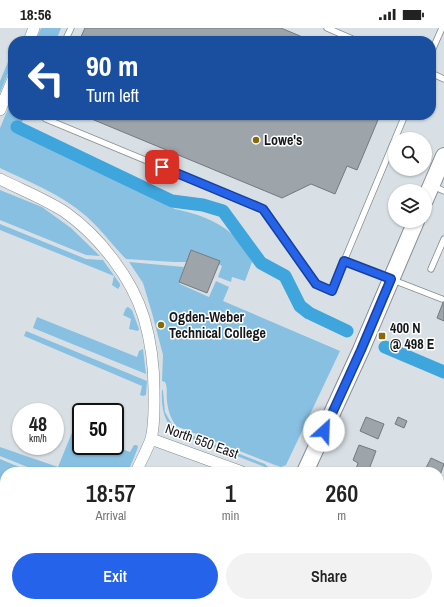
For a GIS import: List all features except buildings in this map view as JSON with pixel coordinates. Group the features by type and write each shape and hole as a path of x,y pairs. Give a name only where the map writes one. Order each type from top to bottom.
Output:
{"main road":[{"path":"433,192 444,156"},
{"path":"307,467 361,350 413,228"}],"street":[{"path":"0,110 8,91"},
{"path":"0,180 47,201 66,213 82,226 102,245 133,291 143,317 153,363 154,409 151,439 138,467"},
{"name":"North 550 East","path":"151,439 228,467"}],"lane":[{"path":"327,28 345,36"},
{"path":"436,42 442,28"},
{"path":"46,120 263,209 316,284 332,291 403,120"},
{"path":"431,269 444,239"},
{"path":"344,261 442,299"}],"shaded area":[{"path":"41,28 61,28 58,36 38,36"},
{"path":"8,62 8,73 0,93 0,81"},
{"path":"8,109 8,120 23,120 18,131 175,209 198,215 226,229 240,244 252,262 245,281 232,277 231,282 218,277 222,266 218,264 219,261 192,250 187,262 126,259 97,226 76,208 44,189 0,168 0,128"},
{"path":"0,190 42,207 71,228 100,256 86,255 0,220"},
{"path":"0,224 86,259 103,260 120,284 120,286 118,289 112,285 114,276 0,230"},
{"path":"129,262 184,267 179,282 180,284 209,297 216,281 229,287 223,301 340,351 286,465 281,467 275,465 176,426 171,418 168,408 166,384 162,381 163,355 152,313 143,283"},
{"path":"128,307 132,310 139,329 138,331 129,329 131,319 123,315"},
{"path":"37,317 137,357 139,351 143,349 146,374 33,328"},
{"path":"26,331 147,381 146,395 140,395 142,386 24,336"},
{"path":"162,389 165,412 174,428 265,464 268,467 175,432 165,418"},
{"path":"72,432 72,455 124,455 124,450 130,452 134,445 138,446 130,467 58,467"},
{"path":"0,447 12,451 12,455 23,455 58,467 28,467 0,456"},
{"path":"0,459 19,467 0,467"}],"waterway":[{"path":"17,127 172,201 203,205 223,211 261,263 285,276 300,306 309,313 347,331"},
{"path":"385,347 444,372"}],"place":[{"name":"Lowe's","path":"256,140"},
{"name":"Ogden-Weber Technical College","path":"161,325"},
{"name":"400 N @ 498 E","path":"382,336"}],"route":[{"path":"162,167 263,209 316,284 332,291 344,261 391,279 324,431"}]}
